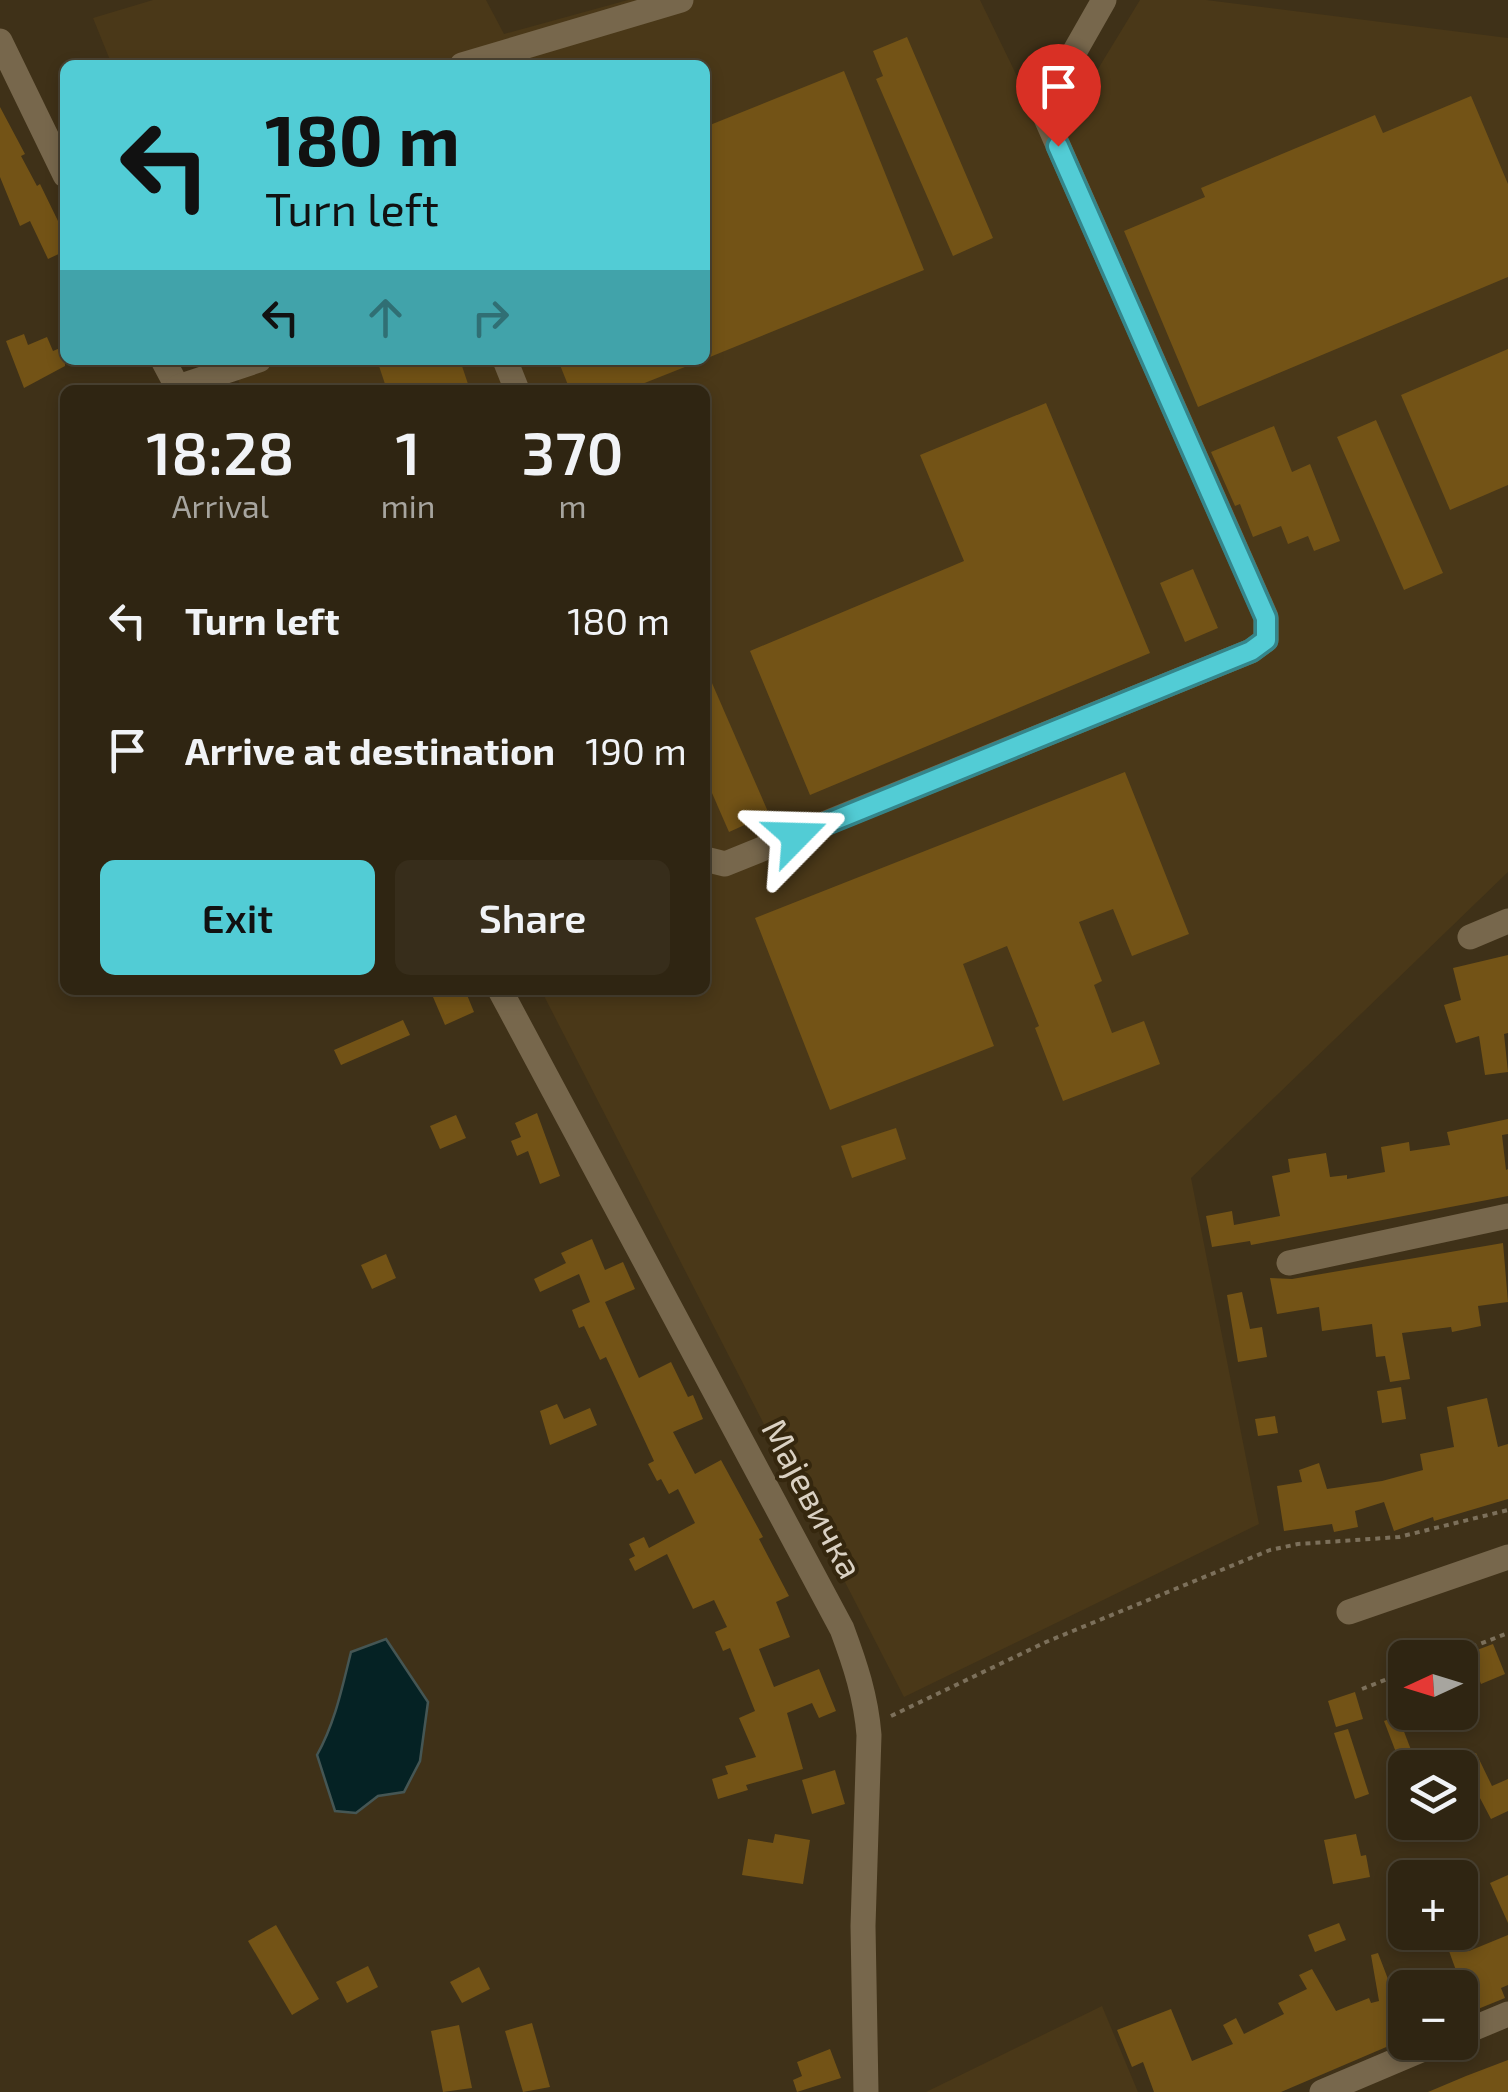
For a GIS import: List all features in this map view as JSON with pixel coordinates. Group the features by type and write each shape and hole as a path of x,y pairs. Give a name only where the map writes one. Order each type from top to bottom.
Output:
{"street":[{"path":"479,60 681,0"},
{"path":"710,860 725,864 1233,658 1266,640 1266,618 1042,110 1104,0"},
{"path":"0,41 60,165"},
{"path":"189,385 245,365"},
{"path":"1470,937 1508,921"},
{"name":"Мајевичка","path":"503,995 842,1629 862,1684 868,1726 863,1926 866,2092"},
{"path":"1289,1262 1508,1216"},
{"path":"1350,1612 1508,1557"},
{"path":"1478,2026 1508,2014"},
{"path":"1322,2092 1398,2060"}],"path":[{"path":"868,1726 1046,1642 1270,1550 1298,1544 1399,1537 1508,1510"},
{"path":"1478,1645 1508,1633"},
{"path":"1362,1689 1388,1679"}],"shaded area":[{"path":"153,0 486,0 504,34 628,0 980,0 1051,146 1140,0 1206,0 1508,38 1508,872 1191,1178 1259,1524 904,1697 544,995 710,995 710,385 240,385 230,365 710,365 710,60 110,60 93,18"},
{"path":"1102,2006 1138,2092 926,2092"}],"water":[{"path":"386,1639 428,1702 420,1761 404,1792 378,1796 356,1813 335,1811 317,1755 333,1718 351,1652"}],"building":[{"path":"907,37 993,238 953,256 876,79 883,76 873,51"},
{"path":"844,71 924,270 710,357 710,125"},
{"path":"1471,96 1508,184 1508,277 1198,407 1124,231 1205,197 1201,188 1375,115 1383,133"},
{"path":"0,107 25,154 21,156 60,220 60,253 48,259 30,221 20,226 0,177"},
{"path":"24,334 28,345 47,337 53,351 60,348 60,365 65,366 24,388 6,341"},
{"path":"1508,349 1508,485 1450,510 1401,395"},
{"path":"379,365 462,365 468,385 385,385"},
{"path":"560,365 690,365 640,385 568,385"},
{"path":"1046,403 1150,653 810,795 750,651 964,561 920,455"},
{"path":"1376,420 1443,573 1404,590 1337,437"},
{"path":"1274,426 1292,472 1310,464 1340,541 1314,551 1308,536 1288,544 1281,526 1253,537 1240,504 1235,506 1211,452"},
{"path":"1193,569 1218,628 1185,642 1160,583"},
{"path":"710,678 769,814 729,832 710,788"},
{"path":"1125,772 1189,934 1132,956 1113,909 1079,922 1102,981 1094,985 1112,1033 1144,1021 1160,1064 1063,1101 1007,946 963,964 994,1046 830,1110 755,918"},
{"path":"1508,955 1508,1033 1504,1034 1508,1072 1485,1075 1479,1036 1456,1043 1444,1005 1461,1000 1453,968"},
{"path":"432,995 467,995 474,1012 445,1025"},
{"path":"403,1020 410,1035 341,1065 334,1050"},
{"path":"537,1113 560,1176 540,1184 528,1151 517,1156 511,1141 521,1137 515,1123"},
{"path":"456,1115 466,1138 440,1149 430,1126"},
{"path":"1508,1119 1508,1134 1502,1135 1508,1196 1251,1245 1250,1241 1212,1247 1206,1216 1232,1211 1234,1225 1280,1216 1272,1176 1290,1172 1288,1159 1326,1153 1330,1177 1347,1175 1347,1179 1385,1172 1381,1147 1409,1142 1410,1151 1450,1145 1447,1132"},
{"path":"896,1128 906,1159 852,1178 841,1146"},
{"path":"592,1239 605,1270 623,1262 635,1289 605,1302 639,1378 671,1362 688,1397 693,1395 703,1419 673,1432 695,1474 721,1460 763,1537 759,1539 789,1596 776,1602 790,1637 759,1649 774,1687 819,1669 836,1711 819,1718 812,1703 787,1713 803,1769 746,1785 748,1790 718,1799 712,1779 728,1774 725,1766 756,1757 739,1718 755,1711 730,1648 723,1651 715,1632 727,1627 714,1600 693,1609 667,1554 635,1571 629,1559 635,1556 629,1544 644,1537 649,1548 695,1523 678,1489 669,1494 661,1479 657,1481 648,1464 654,1461 606,1357 600,1360 584,1326 579,1328 572,1310 590,1302 579,1274 540,1292 534,1279 566,1263 561,1253"},
{"path":"1503,1243 1508,1302 1478,1306 1481,1326 1452,1332 1451,1327 1402,1333 1410,1379 1390,1382 1385,1356 1376,1357 1372,1324 1322,1331 1319,1307 1277,1314 1270,1278 1292,1279"},
{"path":"386,1254 396,1278 372,1289 361,1265"},
{"path":"1242,1292 1250,1329 1262,1327 1267,1357 1238,1362 1227,1295"},
{"path":"1401,1387 1406,1419 1382,1423 1377,1391"},
{"path":"1487,1398 1498,1447 1508,1444 1508,1499 1394,1531 1384,1502 1355,1511 1358,1527 1334,1532 1332,1524 1284,1531 1277,1486 1302,1482 1299,1470 1319,1463 1327,1489 1423,1470 1420,1454 1454,1447 1447,1407"},
{"path":"557,1404 564,1419 590,1408 597,1425 550,1445 540,1411"},
{"path":"1275,1416 1278,1433 1258,1436 1255,1419"},
{"path":"1493,1644 1505,1674 1481,1684 1478,1650"},
{"path":"1355,1692 1363,1719 1336,1727 1328,1701"},
{"path":"1388,1720 1388,1730 1403,1730 1411,1750 1395,1750 1384,1721"},
{"path":"1348,1729 1369,1794 1355,1799 1334,1733"},
{"path":"1478,1757 1492,1786 1508,1779 1508,1811 1491,1819 1478,1794"},
{"path":"835,1770 845,1804 812,1814 802,1780"},
{"path":"775,1834 810,1840 803,1884 742,1875 748,1839 773,1843"},
{"path":"1356,1834 1361,1856 1366,1855 1370,1877 1333,1884 1324,1840"},
{"path":"1508,1875 1508,1923 1490,1883"},
{"path":"1339,1923 1346,1940 1315,1952 1308,1935"},
{"path":"276,1925 319,1999 292,2015 248,1941"},
{"path":"1508,1935 1508,1985 1501,1988 1505,1998 1478,2009 1478,1970 1456,1970 1449,1951 1478,1947"},
{"path":"1378,1953 1388,1979 1388,2046 1281,2092 1154,2092 1143,2062 1132,2067 1117,2030 1171,2009 1192,2061 1233,2044 1223,2025 1236,2018 1244,2034 1284,2014 1278,2003 1307,1989 1299,1975 1312,1969 1336,2011 1369,1998 1371,2003 1379,2001 1371,1955"},
{"path":"368,1966 378,1987 347,2003 336,1982"},
{"path":"479,1967 490,1989 462,2003 450,1982"},
{"path":"532,2023 550,2087 523,2092 505,2031"},
{"path":"459,2025 472,2088 443,2092 431,2031"},
{"path":"830,2049 841,2078 797,2092 793,2080 802,2076 797,2062"},
{"path":"1508,2060 1508,2092 1428,2092 1466,2076"}],"route":[{"path":"796,836 1251,651 1266,640 1266,618 1058,146"}]}
